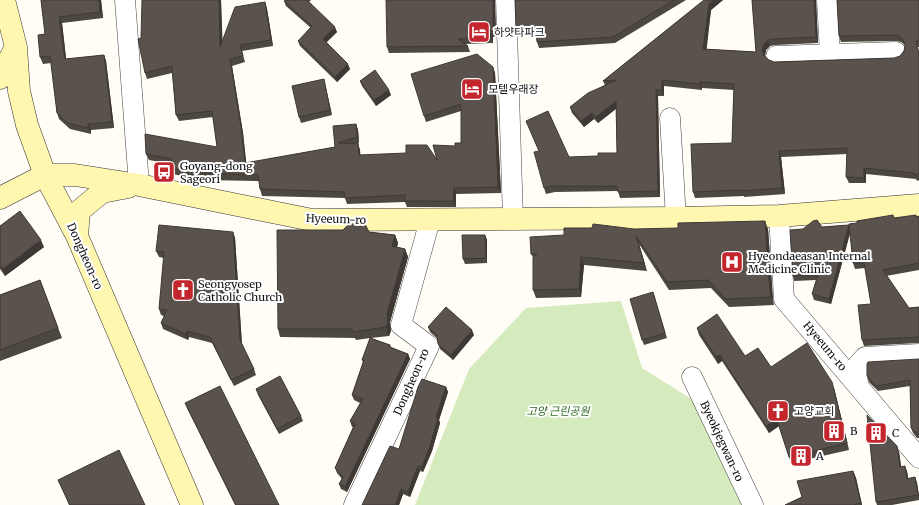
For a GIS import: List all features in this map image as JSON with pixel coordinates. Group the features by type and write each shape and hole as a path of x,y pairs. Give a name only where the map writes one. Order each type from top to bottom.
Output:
{"main road":[{"name":"Dongheon-ro","path":"4,0 16,48 19,91 28,125 45,174 77,236 192,505"},
{"path":"0,78 16,48"},
{"name":"Hyeeum-ro","path":"0,198 45,174 75,175 139,185 312,220 779,216 919,205"},
{"path":"77,236 79,210 102,192 139,185"}],"street":[{"path":"125,0 139,185"},
{"path":"506,0 513,219"},
{"path":"827,0 830,54"},
{"path":"776,56 896,52"},
{"path":"670,118 676,218"},
{"name":"Hyeeum-ro","path":"779,216 784,299 919,458"},
{"name":"Dongheon-ro","path":"354,505 429,346 401,326 430,220"},
{"path":"858,385 857,366 865,357 919,354"},
{"name":"Byeokjegwan-ro","path":"692,377 752,505"}],"green space":[{"name":"고양 근린공원","path":"621,301 642,368 693,400 742,505 415,505 469,369 526,308"}],"building":[{"path":"41,0 99,0 100,12 59,17 65,59 104,55 112,122 88,124 88,128 68,123 57,113 50,56 40,57 38,35 45,34"},
{"path":"142,0 219,0 220,47 235,7 265,2 271,40 240,45 243,56 230,59 245,163 335,147 333,126 356,124 357,137 338,143 358,144 359,155 406,153 406,145 427,145 437,160 433,145 455,146 455,143 461,143 461,104 424,116 411,74 477,54 493,67 498,187 454,188 453,201 405,201 405,195 345,198 344,192 260,189 258,175 202,173 170,168 172,159 146,154 145,134 217,147 212,111 176,115 172,66 145,73 138,39 141,38"},
{"path":"307,0 335,27 323,39 348,64 335,77 298,41 312,26 284,1"},
{"path":"386,0 493,0 493,31 490,31 491,37 458,39 468,46 387,47"},
{"path":"515,0 674,0 613,37 537,42 536,27 516,28"},
{"path":"704,0 714,0 709,4 703,49 756,52 752,0 814,0 816,37 768,40 764,44 762,50 764,56 774,62 894,58 900,56 904,51 905,45 899,36 839,36 837,0 919,0 919,41 916,41 919,55 919,174 914,175 914,173 864,168 864,178 846,177 847,148 779,151 782,188 742,191 693,192 691,144 732,143 734,84 700,82 699,84 662,80 662,90 656,90 658,191 618,192 617,186 552,186 544,188 534,152 539,151 526,121 548,111 569,157 598,156 598,153 617,153 616,101 596,117 592,113 581,121 570,107 588,93 617,80 603,81"},
{"path":"375,70 389,90 374,100 360,81"},
{"path":"324,79 330,110 299,117 292,86"},
{"path":"20,211 41,240 3,269 0,265 0,226"},
{"path":"893,215 894,218 916,215 916,217 919,216 919,263 883,270 909,308 919,307 919,337 862,340 858,305 871,304 864,263 853,263 849,224 857,223 857,221"},
{"path":"817,220 822,227 849,225 829,299 812,294 818,275 793,276 790,230 803,229 813,221"},
{"path":"765,221 771,297 726,299 708,280 667,282 636,236 644,263 581,257 579,289 533,290 533,257 537,254 531,254 530,237 564,235 564,228 592,228 593,224 634,229 678,228 678,223"},
{"path":"349,224 365,224 369,232 395,235 392,246 405,249 387,314 388,322 386,327 353,332 352,329 278,329 277,230 343,230"},
{"path":"159,225 233,232 240,340 254,369 231,380 210,337 187,331 185,334 161,323 167,310 159,309 164,252 156,251"},
{"path":"462,235 485,235 486,258 463,259"},
{"path":"40,280 58,328 0,350 0,295"},
{"path":"653,292 665,333 642,340 630,299"},
{"path":"446,307 472,330 451,355 438,344 437,335 428,327"},
{"path":"717,314 745,356 758,348 771,367 807,343 832,382 847,443 789,457 777,420 766,426 720,355 716,357 697,328"},
{"path":"370,338 390,345 389,347 408,354 345,487 339,484 343,477 335,468 355,424 350,421 363,399 352,395"},
{"path":"919,359 919,432 915,432 911,428 910,380 876,386 867,376 867,364 868,362"},
{"path":"280,376 301,416 277,429 256,389"},
{"path":"422,379 446,387 436,417 438,418 430,446 422,467 418,466 408,492 401,489 395,505 362,505 390,446 399,449 418,387"},
{"path":"220,386 279,505 236,505 185,403"},
{"path":"867,415 897,446 900,467 905,466 907,479 915,477 918,495 876,502"},
{"path":"119,450 145,505 70,505 58,480"},
{"path":"853,471 861,503 855,505 785,505 802,497 797,481"}],"place":[{"name":"하얏타파크","path":"479,32"},
{"name":"모텔우래장","path":"472,89"},
{"name":"Goyang-dong Sageori","path":"164,172"},
{"name":"Hyeondaeasan Internal Medicine Clinic","path":"732,262"},
{"name":"Seongyosep Catholic Church","path":"183,290"},
{"name":"고양교회","path":"778,411"},
{"name":"B","path":"834,431"},
{"name":"C","path":"876,433"},
{"name":"A","path":"801,456"}]}
